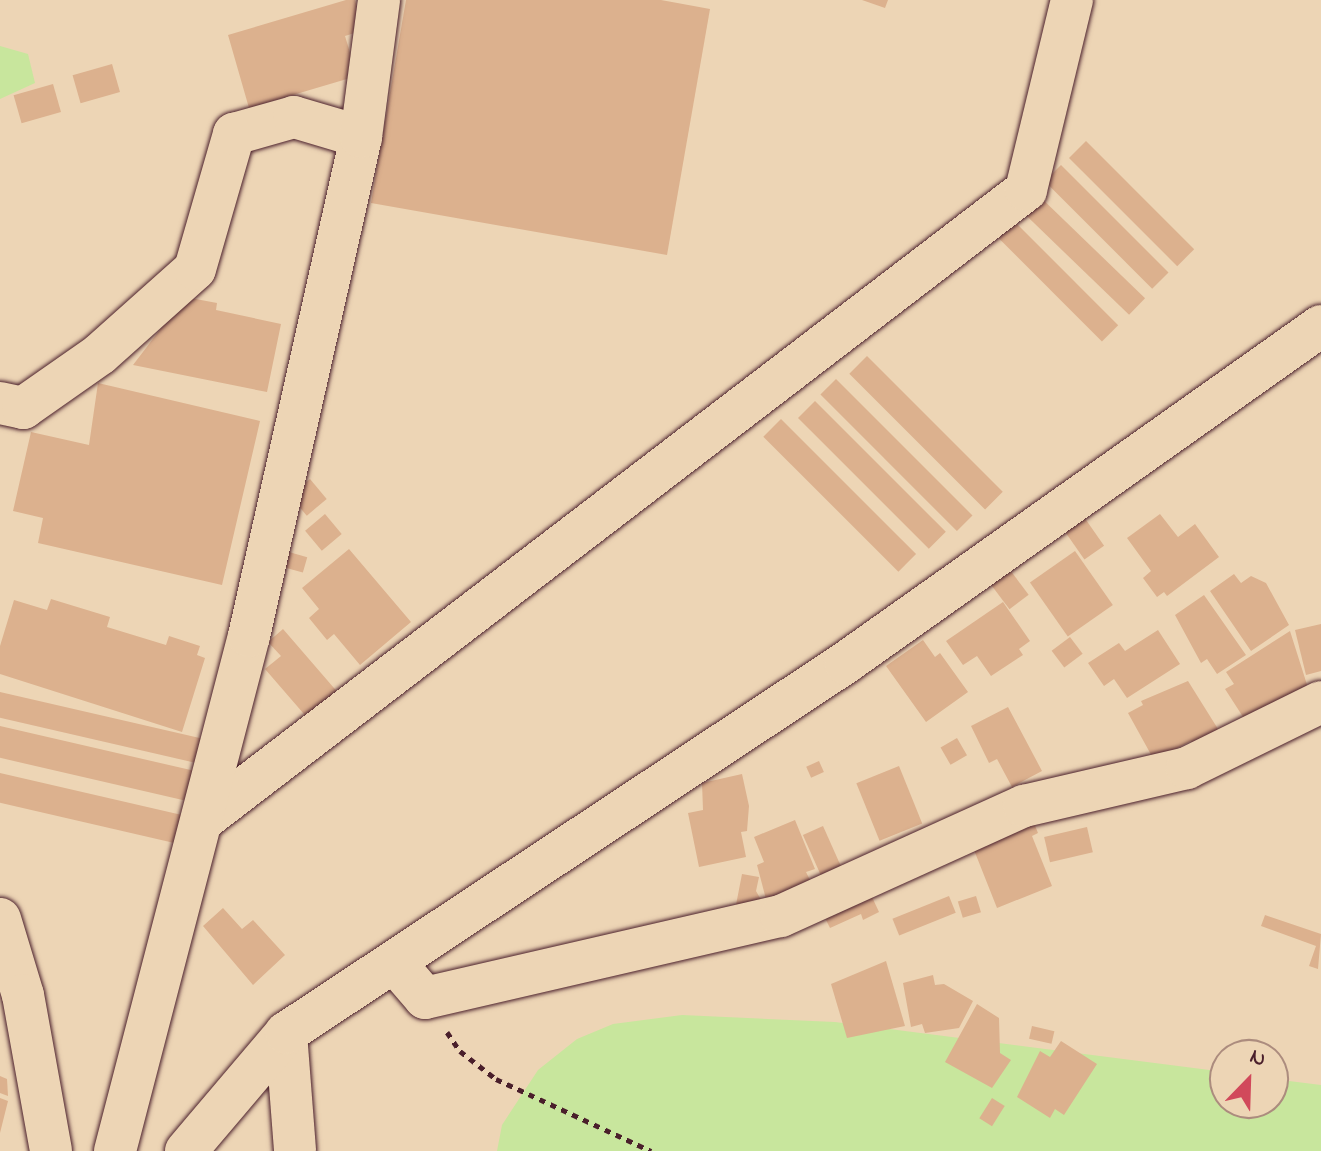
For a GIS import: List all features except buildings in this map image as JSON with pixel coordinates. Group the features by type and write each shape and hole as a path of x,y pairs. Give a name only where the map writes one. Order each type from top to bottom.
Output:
{"street":[{"path":"115,1151 204,819 361,137 379,0"},
{"path":"204,819 1026,190 1072,0"},
{"path":"0,403 23,408 100,354 195,269 234,134 294,117 361,137"},
{"path":"186,1151 286,1033 845,663 1321,326"},
{"path":"395,963 425,998 781,916 1024,806 1187,768 1321,702"},
{"path":"1,926 23,995 51,1151"},
{"path":"286,1033 295,1151"}],"path":[{"path":"425,998 460,1051 496,1079 651,1151"}],"green space":[{"path":"0,46 28,54 35,83 0,99"},
{"path":"682,1015 835,1022 1209,1070 1209,1119 1289,1119 1289,1081 1321,1085 1321,1151 497,1151 502,1125 538,1070 577,1039 613,1024"}]}
